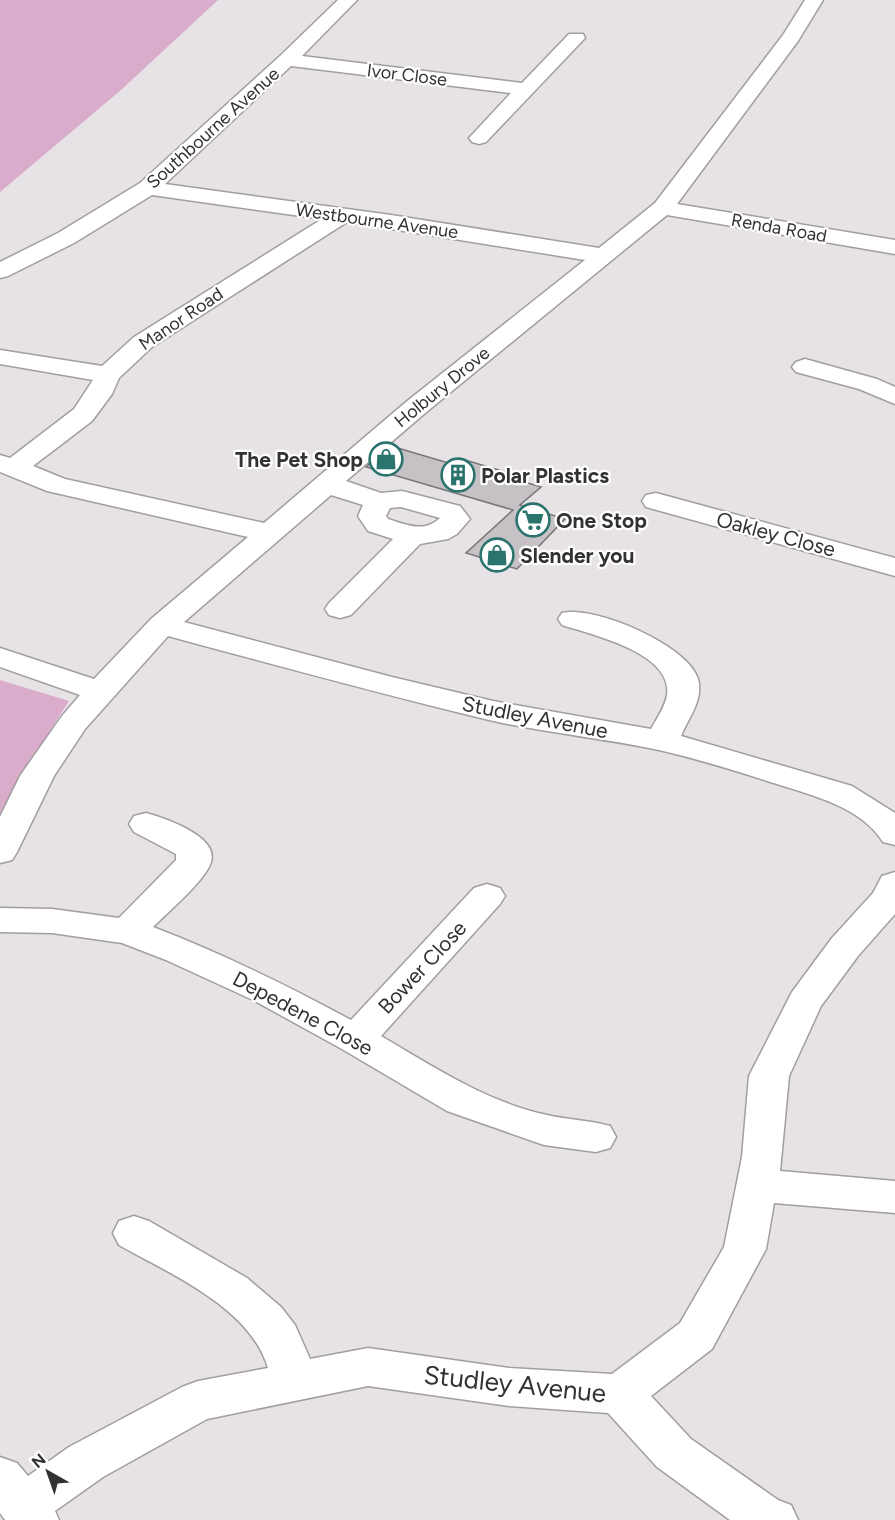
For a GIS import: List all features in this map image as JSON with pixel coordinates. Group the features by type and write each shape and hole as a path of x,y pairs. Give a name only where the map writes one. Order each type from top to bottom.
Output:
{"street":[{"name":"Southbourne Avenue","path":"0,271 66,238 148,188 287,60 348,0"},
{"name":"Holbury Drove","path":"0,852 37,776 73,723 162,625 415,408 663,208 790,37 814,0"},
{"path":"479,138 576,38"},
{"name":"Ivor Close","path":"287,60 526,89"},
{"name":"Westbourne Avenue","path":"148,188 605,256"},
{"name":"Renda Road","path":"663,208 895,247"},
{"name":"Manor Road","path":"7,465 83,415 99,394 108,375 143,342 342,216"},
{"path":"0,357 108,375"},
{"path":"805,367 868,384 895,396"},
{"path":"7,465 57,485 269,533"},
{"path":"326,484 379,501 402,499 450,512 456,519 445,532 422,537 412,535 378,525 372,516 379,501"},
{"name":"Oakley Close","path":"656,501 895,567"},
{"path":"340,609 412,535"},
{"path":"573,619 632,638 667,657 680,677 684,693 667,727 663,741"},
{"name":"Studley Avenue","path":"162,625 384,685 493,711 663,741 840,793 874,813 893,829 895,834"},
{"path":"0,657 100,691"},
{"path":"127,931 183,877 194,861 193,849 179,839 146,824"},
{"name":"Studley Avenue","path":"19,1502 86,1462 198,1401 368,1367 509,1387 620,1394 696,1336 746,1249 762,1157 769,1076 805,1001 844,946 888,899 895,884"},
{"name":"Bower Close","path":"356,1039 487,896"},
{"name":"Depedene Close","path":"0,920 52,921 127,931 178,951 266,991 356,1039 460,1101 544,1130 596,1137"},
{"path":"757,1185 895,1197"},
{"path":"134,1233 222,1283 253,1310 279,1339 295,1382"},
{"path":"620,1394 674,1453 761,1515 774,1520"}],"shaded area":[{"path":"0,0 218,0 121,90 0,192"},
{"path":"0,680 69,701 17,782 0,816"}],"building":[{"path":"391,446 455,465 462,459 512,474 509,477 541,487 520,505 565,519 517,569 466,553 513,510 366,467"}],"place":[{"name":"The Pet Shop","path":"386,459"},
{"name":"Polar Plastics","path":"458,475"},
{"name":"One Stop","path":"533,520"},
{"name":"Slender you","path":"497,555"}]}
